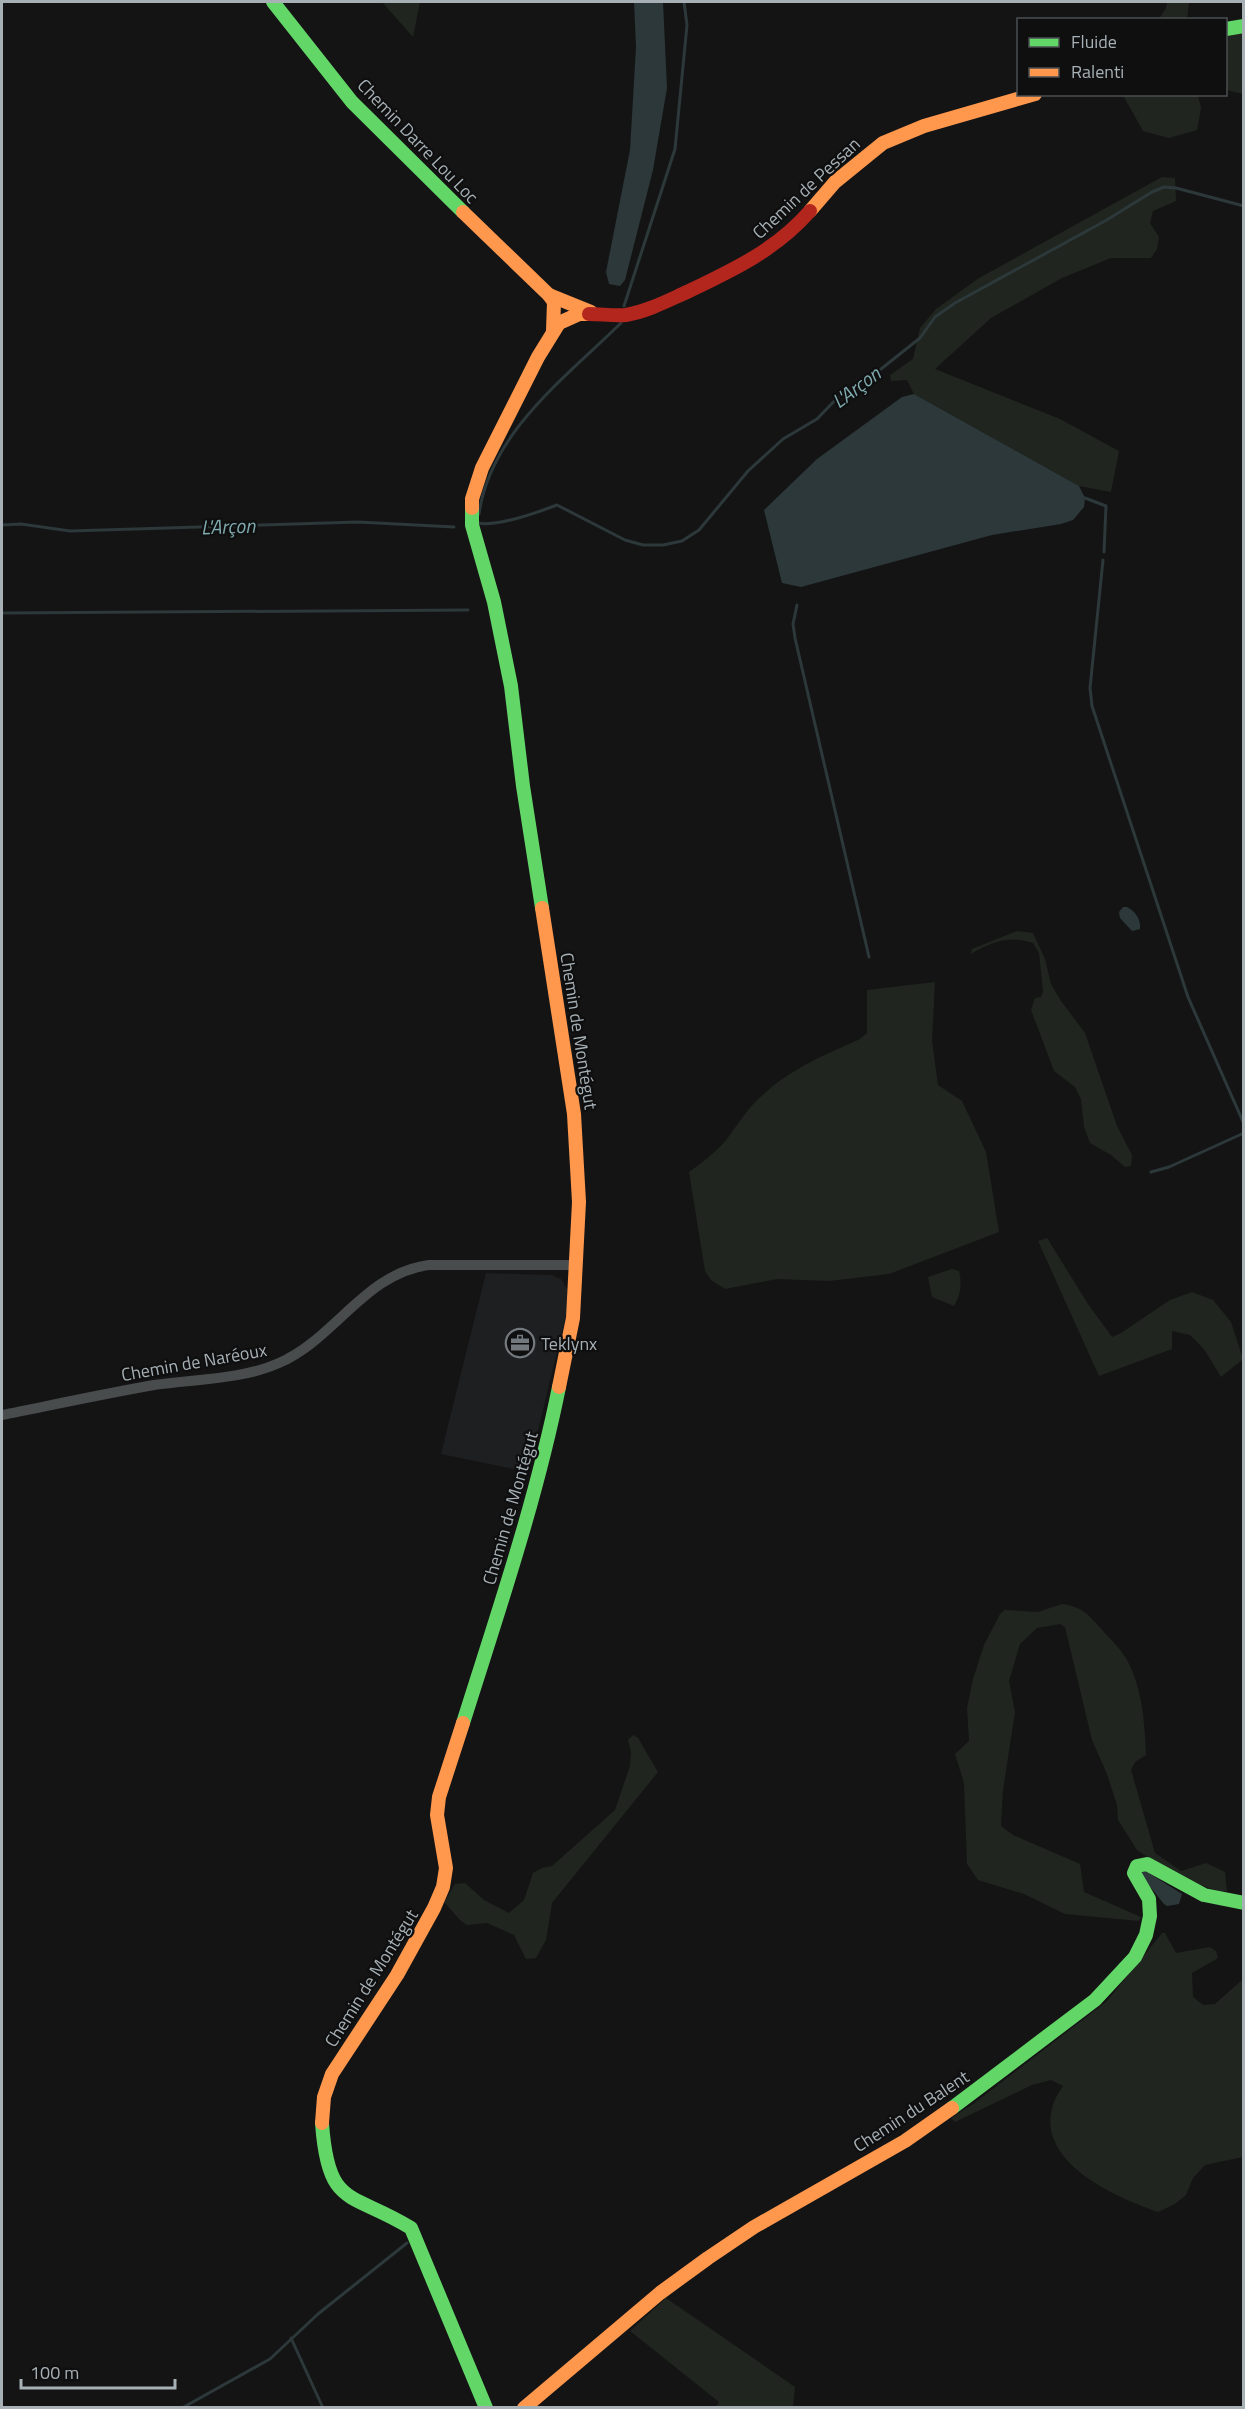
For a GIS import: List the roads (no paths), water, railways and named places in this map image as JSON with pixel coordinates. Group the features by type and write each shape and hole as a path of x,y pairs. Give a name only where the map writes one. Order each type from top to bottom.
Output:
{"street":[{"name":"Chemin Darre Lou Loc","path":"273,2 365,116 549,295 593,313"},
{"path":"1227,29 1244,26"},
{"name":"Chemin de Pessan","path":"553,331 559,323 579,314 636,313 659,305 736,269 764,253 795,228 842,176 883,143 924,126 1028,96"},
{"path":"549,295 554,302 553,331"},
{"name":"Chemin de Montégut","path":"486,2408 411,2228 392,2216 346,2195 337,2187 330,2175 323,2103 332,2074 403,1966 435,1908 443,1887 446,1868 437,1815 439,1797 509,1579 551,1428 573,1318 579,1203 574,1114 523,786 511,686 494,602 472,525 472,499 482,468 553,331"},
{"name":"Chemin de Naréoux","path":"2,1415 154,1385 264,1369 302,1351 377,1286 398,1273 415,1267 429,1265 577,1265"},
{"name":"Chemin du Balent","path":"524,2408 660,2293 708,2258 754,2227 905,2141 966,2098 1095,2000 1135,1957 1146,1935 1150,1916 1149,1899 1134,1873 1137,1866 1147,1864 1199,1895 1226,1902 1244,1903"}],"waterway":[{"path":"624,306 675,149 687,25 684,2"},
{"name":"L'Arçon","path":"478,523 506,521 557,505 625,540 643,545 663,545 682,541 699,530 748,471 783,439 817,419 843,392 871,377 920,338 935,317 955,303 1164,187 1244,206"},
{"path":"479,514 486,485 498,458 514,432 555,386 621,323"},
{"path":"1085,498 1106,506 1104,552"},
{"name":"L'Arçon","path":"2,525 21,524 70,531 358,522 454,527"},
{"path":"1103,560 1090,688 1092,706 1188,997 1244,1124"},
{"path":"797,605 793,624 795,638 869,957"},
{"path":"2,613 468,610"},
{"path":"1151,1172 1169,1167 1244,1133"},
{"path":"182,2408 270,2359 318,2314 407,2243"},
{"path":"291,2338 323,2408"}],"place":[{"name":"Teklynx","path":"520,1343"}]}
